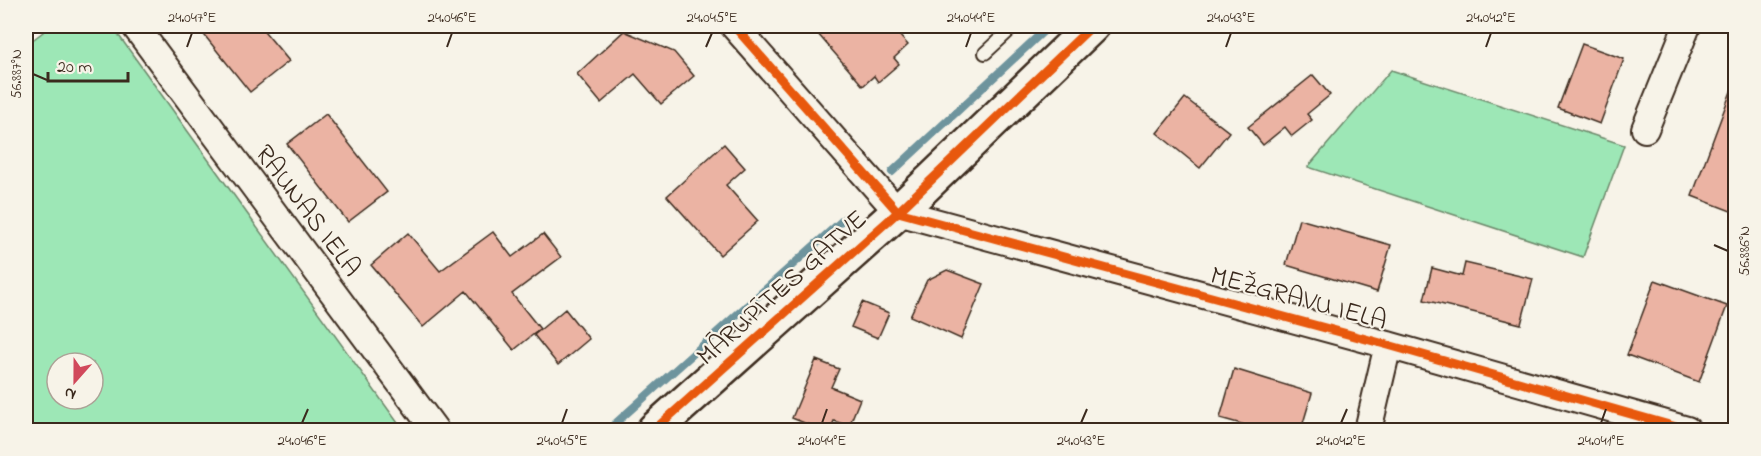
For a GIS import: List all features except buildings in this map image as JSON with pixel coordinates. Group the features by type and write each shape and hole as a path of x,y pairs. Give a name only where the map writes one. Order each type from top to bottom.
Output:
{"street":[{"name":"RAUNAS IELA","path":"135,26 435,430"},
{"path":"734,26 898,212"},
{"name":"MĀRUPĪTES GATVE","path":"654,430 898,212 1092,26"},
{"path":"1646,129 1687,26"},
{"name":"MEŽGRAVU IELA","path":"898,212 1388,345 1687,430"},
{"path":"1368,430 1388,345"}],"lane":[{"path":"985,52 1014,26"}],"green space":[{"path":"51,26 112,26 403,430 26,430 26,45"},
{"path":"1391,70 1624,145 1583,257 1308,167"}],"waterway":[{"path":"892,172 1049,26"},
{"path":"608,430 845,218"}],"cycle path":[{"path":"734,26 898,212 1388,345 1687,430"},
{"path":"654,430 898,212 1092,26"}]}
